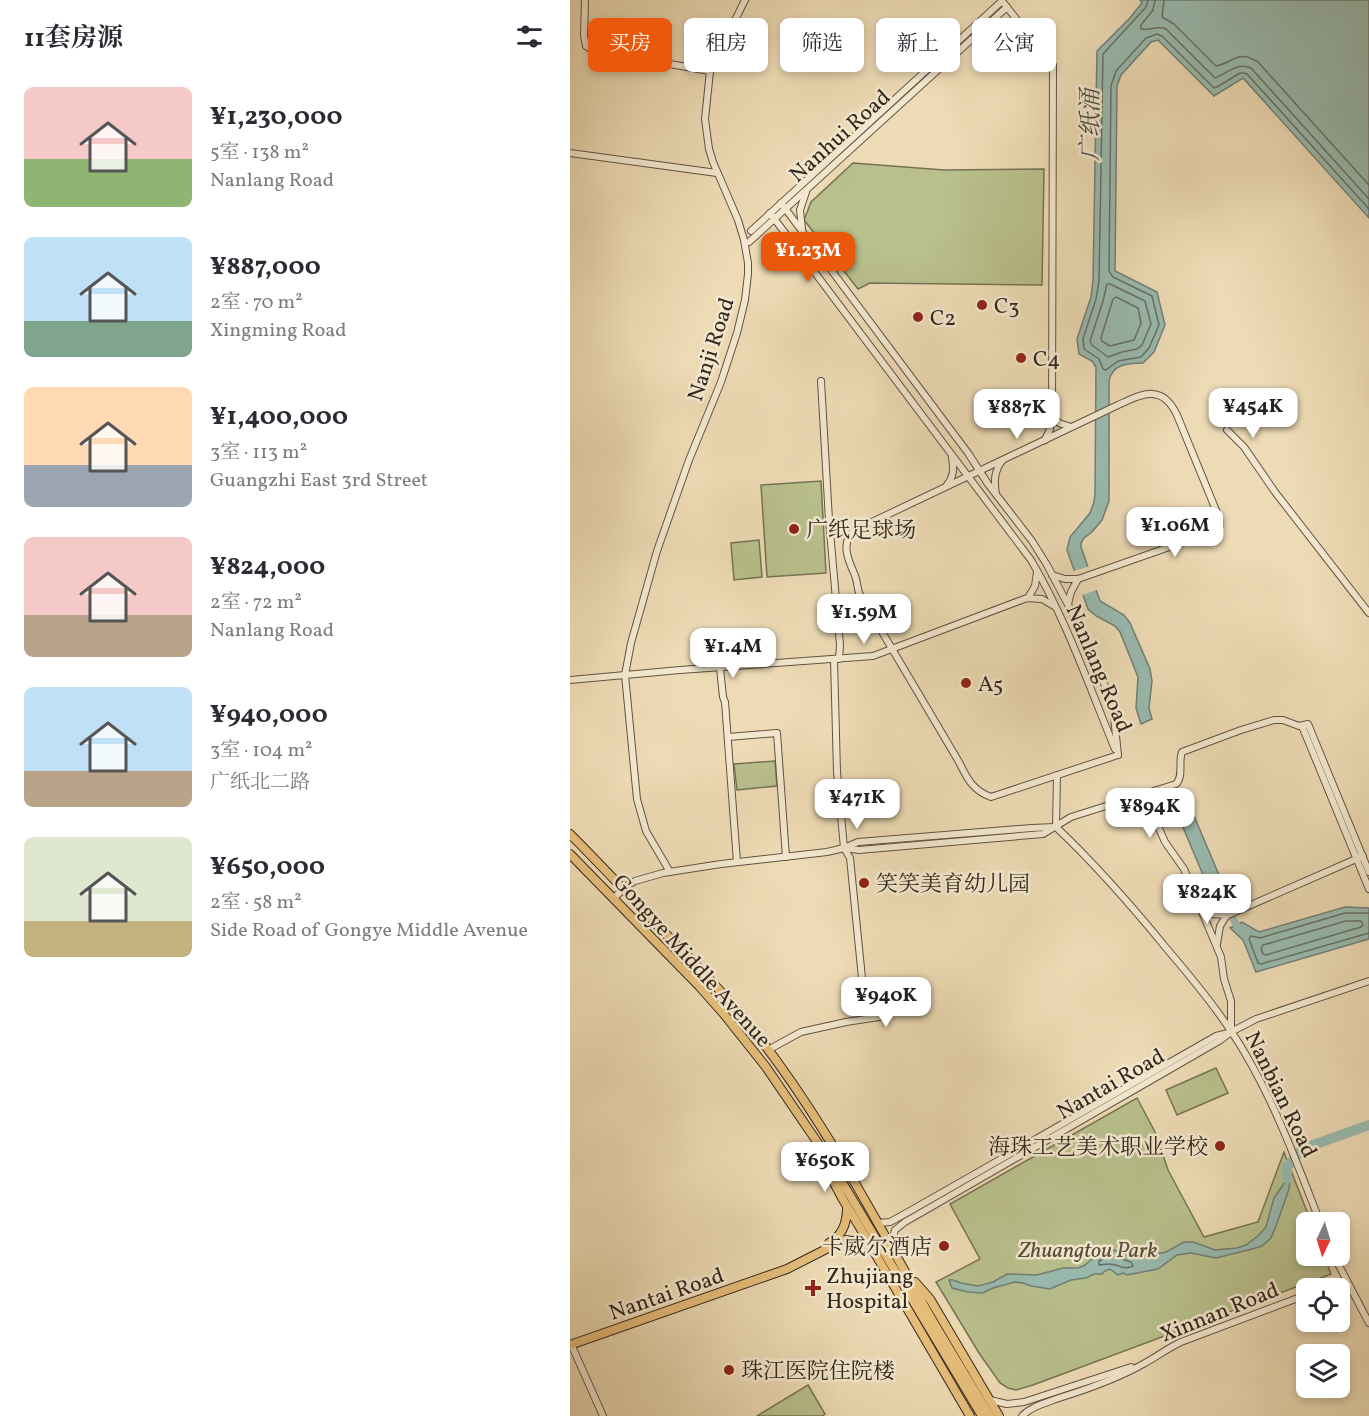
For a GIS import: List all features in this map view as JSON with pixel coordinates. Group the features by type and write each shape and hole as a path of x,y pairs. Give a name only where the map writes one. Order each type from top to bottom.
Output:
{"main road":[{"path":"570,834 721,992 768,1050 793,1085 879,1223 990,1416"},
{"name":"Gongye Middle Avenue","path":"570,854 723,1013 766,1067 804,1124"},
{"path":"804,1124 847,1207 970,1416"},
{"path":"804,1124 824,1152 982,1416"},
{"name":"Nantai Road","path":"570,1343 794,1261 838,1237 846,1222 847,1207"},
{"name":"Nantai Road","path":"570,1343 787,1269 844,1240 861,1242 873,1249"},
{"path":"906,1272 930,1299 999,1416"}],"street":[{"path":"585,0 586,46 594,51 684,66"},
{"name":"Nanji Road","path":"736,18 745,0"},
{"path":"1004,4 1053,65 1052,415 1050,429 1045,440"},
{"name":"Nanhui Road","path":"749,242 1004,4"},
{"name":"Nanhui Road","path":"751,231 1004,4"},
{"name":"Nanji Road","path":"669,872 646,831 637,799 625,675 631,643 657,551 689,460 721,382 745,300 748,263 744,240 709,149 705,119 711,72"},
{"path":"570,153 717,173"},
{"path":"803,232 800,210 808,188"},
{"name":"Nanlang Road","path":"781,203 1032,541 1068,605 1111,701 1118,755"},
{"name":"Nanlang Road","path":"770,213 1023,549 1055,607 1118,755"},
{"path":"807,261 808,255 819,254"},
{"path":"768,1050 801,1032 885,1016 889,1007 888,1002 871,992 862,978 850,858 844,848 837,772 836,659 840,645 829,520 821,381"},
{"path":"1052,575 1076,581 1215,531 1220,526 1220,520 1178,415 1172,406 1159,395 1148,393 1118,405 853,531 847,539 848,559 859,593 959,762 967,780 983,794 991,797 1118,755"},
{"path":"1052,415 1059,423 1074,426"},
{"path":"934,431 942,431 945,422"},
{"path":"1227,430 1244,447 1275,492 1369,613"},
{"path":"942,488 950,482 954,464 951,454"},
{"path":"996,495 996,472 1004,459"},
{"path":"1003,523 1006,516 1012,516"},
{"path":"1027,598 1035,586 1036,570"},
{"path":"1068,605 1076,581"},
{"path":"570,680 873,656 1027,598 1042,599 1055,607"},
{"path":"720,668 725,702 737,862"},
{"path":"614,898 635,881 669,872 844,848 859,850 1043,834 1071,817 1178,783 1180,757 1185,750 1274,720 1283,720 1296,726 1305,725 1360,858 1369,888"},
{"path":"728,737 777,733 786,857"},
{"path":"1056,827 1057,775"},
{"path":"1144,795 1163,838 1184,869 1221,957 1224,979 1231,1001 1231,1032"},
{"name":"Nanbian Road","path":"1056,827 1137,912 1202,991 1231,1032 1252,1065 1275,1112 1316,1212"},
{"path":"1360,858 1369,872"},
{"path":"1217,948 1218,931 1228,915 1360,858"},
{"path":"1199,905 1209,914 1228,915"},
{"name":"Nantai Road","path":"879,1223 887,1223 910,1211 1216,1036 1231,1032 1263,1016 1369,981"},
{"name":"Nantai Road","path":"891,1244 895,1230 905,1222 1220,1041 1231,1032"},
{"path":"1350,1286 1369,1323"},
{"name":"Xinnan Road","path":"1022,1416 1039,1405 1116,1378 1146,1363 1181,1341 1296,1298"},
{"path":"570,1343 603,1416"},
{"name":"Xinnan Road","path":"990,1400 1007,1404 1024,1402 1146,1363"}],"green space":[{"path":"853,163 944,170 1044,169 1042,285 870,283 858,289 804,220 811,202"},
{"name":"广纸足球场","path":"821,481 826,573 767,577 761,485"},
{"path":"759,540 762,577 734,580 731,543"},
{"path":"775,761 777,786 737,790 734,764"},
{"path":"1216,1068 1228,1093 1177,1115 1166,1090"},
{"name":"Zhuangtou Park","path":"1137,1098 1155,1132 1168,1170 1204,1237 1258,1222 1284,1152 1307,1212 1296,1212 1296,1266 1328,1266 1331,1274 1320,1278 1296,1278 1296,1287 1016,1390 1000,1383 936,1282 980,1259 950,1204"},
{"path":"808,1385 825,1414 822,1416 757,1416"}],"water":[{"path":"1140,0 1369,0 1369,218 1243,78 1214,96 1158,40 1151,42 1121,75 1117,86 1115,271 1157,292 1165,325 1154,352 1143,363 1121,366 1110,376 1109,501 1102,520 1084,538 1081,547 1100,601 1124,615 1130,623 1150,669 1152,681 1149,708 1152,719 1141,724 1136,708 1138,677 1120,632 1115,626 1088,609 1067,550 1070,537 1090,513 1095,493 1096,367 1092,361 1079,354 1077,339 1091,297 1093,280 1097,51 1129,19 1142,3"},
{"path":"1189,804 1230,901 1217,908 1177,813"},
{"path":"1345,907 1369,908 1369,939 1256,972 1243,940 1230,928 1242,922 1259,932"},
{"path":"1287,1167 1290,1179 1289,1189 1271,1238 1262,1246 1216,1258 1191,1253 1177,1255 1158,1269 1118,1275 1110,1269 1102,1274 1071,1280 1050,1289 1015,1282 983,1293 968,1292 952,1288 949,1280 978,1286 993,1282 1007,1274 1037,1275 1063,1268 1078,1268 1109,1248 1140,1257 1166,1252 1184,1242 1193,1242 1215,1250 1246,1245 1266,1227 1274,1198 1285,1182"}],"pier":[{"path":"1090,566 1099,589 1080,596 1071,572"}],"waterway":[{"path":"1220,896 1240,931"},
{"path":"1287,1179 1287,1167 1302,1149 1369,1125"}],"place":[{"name":"C3","path":"982,305"},
{"name":"C2","path":"918,317"},
{"name":"C4","path":"1021,358"},
{"name":"广纸足球场","path":"794,529"},
{"name":"A5","path":"966,683"},
{"name":"笑笑美育幼儿园","path":"864,883"},
{"name":"海珠工艺美术职业学校","path":"1220,1146"},
{"name":"卡威尔酒店","path":"944,1246"},
{"name":"Zhujiang Hospital","path":"813,1288"},
{"name":"珠江医院住院楼","path":"729,1370"}],"water label":[{"name":"广纸涌","path":"1090,125"}]}
